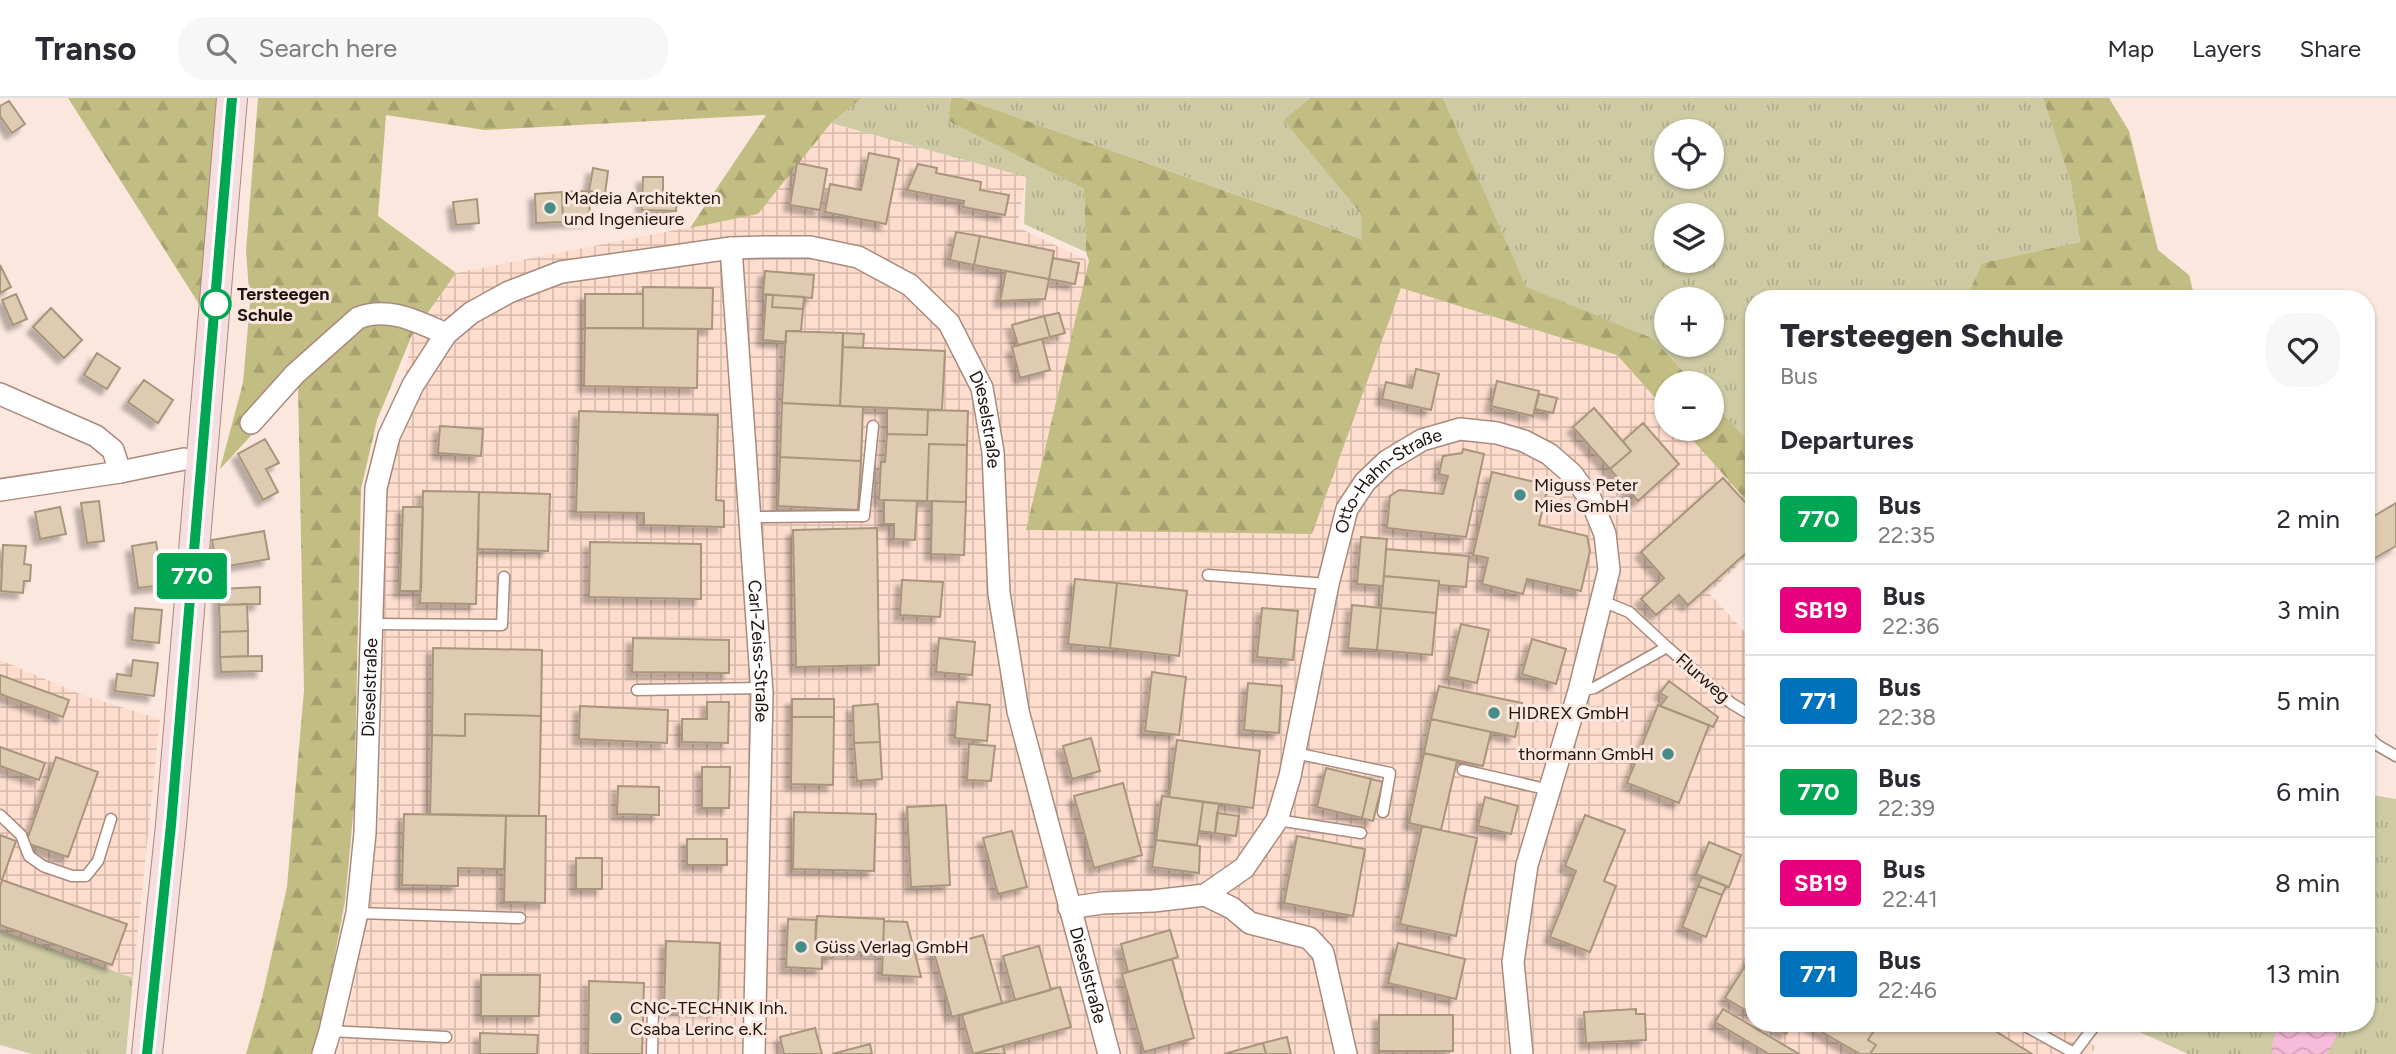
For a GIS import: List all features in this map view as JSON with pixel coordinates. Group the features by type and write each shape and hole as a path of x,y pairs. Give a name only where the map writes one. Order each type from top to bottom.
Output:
{"street":[{"path":"147,1054 171,825 232,98"},
{"name":"Dieselstraße","path":"323,1054 357,913 365,833 376,488 389,436 413,385 446,334 471,313 509,292 561,272 731,248 810,247 858,257 910,285 949,323 982,388 993,452 999,593 1018,711 1109,1054"},
{"name":"Carl-Zeiss-Straße","path":"731,248 762,688 754,1054"},
{"path":"251,423 295,374 358,318 371,313 395,314 446,334"},
{"path":"0,394 96,436 113,450 120,472"},
{"name":"Otto-Hahn-Straße","path":"1069,908 1205,895 1244,868 1277,820 1295,753 1328,584 1347,509 1365,482 1387,461 1422,440 1460,429 1497,433 1524,441 1549,454 1572,474 1591,500 1605,534 1609,570 1579,691 1527,865 1513,961 1522,1054"},
{"path":"0,490 120,472 184,459"},
{"path":"1205,895 1232,908 1250,923 1309,938 1323,953 1346,1054"}],"lane":[{"path":"751,517 864,516 873,426"},
{"path":"1208,575 1328,584"},
{"path":"370,624 502,625 504,577"},
{"path":"1602,600 1629,612 1667,647"},
{"name":"Flurweg","path":"1579,691 1594,688 1667,647 1731,703 1745,712"},
{"path":"636,690 762,688"},
{"path":"2375,743 2396,756"},
{"path":"1295,753 1390,773 1383,812"},
{"path":"1463,770 1550,790"},
{"path":"0,815 21,835 29,856 43,866 72,876 86,876 98,860 111,818"},
{"path":"1277,820 1361,833"},
{"path":"357,913 520,918"},
{"path":"652,1054 653,1009"},
{"path":"330,1031 446,1037"},
{"path":"2036,1032 2074,1054 2090,1032"}],"shaded area":[{"path":"831,123 1026,177 1017,227 1089,261 1026,530 1312,534 1401,288 1617,355 1654,397 1654,441 1694,441 1745,499 1745,558 1709,593 1745,632 1745,1032 2073,1032 2096,1047 2091,1054 337,1054 370,903 380,806 385,492 412,335 456,273 758,214"},
{"path":"0,660 85,696 160,719 133,978 0,930"}],"green space":[{"path":"68,98 220,98 199,304"},
{"path":"258,98 862,98 831,123 758,214 690,228 766,115 485,130 386,115 378,216 456,273 412,335 377,420 361,489 354,806 345,901 325,1008 311,1054 246,1054 262,998 287,887 304,690 298,385 220,469 243,383 250,303 246,251"},
{"path":"862,98 951,98 948,121 1084,189 1086,252 1024,224 1026,177 831,123"},
{"path":"951,98 962,98 1362,239 1361,214 1283,120 1310,98 1443,98 1526,287 1652,338 1654,357 1670,357 1683,371 1654,371 1654,397 1617,355 1401,288 1312,534 1026,530 1089,261 1086,252 1084,189 948,121"},
{"path":"962,98 1310,98 1283,120 1361,214 1363,239"},
{"path":"1443,98 2043,98 2071,183 2080,242 1982,263 1970,290 1745,290 1745,437 1724,415 1724,371 1683,371 1670,357 1724,357 1724,287 1654,287 1654,340 1526,288"},
{"path":"2043,98 2109,98 2129,131 2158,250 2189,275 2193,290 1970,290 1982,263 2080,242 2071,183"},
{"path":"1724,415 1745,437 1745,499 1694,441 1724,441"},
{"path":"2375,796 2396,799 2396,1054 2188,1054 2140,1032 2375,1032"},
{"path":"0,930 133,978 126,1054 32,1054 0,1045"}],"water":[{"path":"2275,1032 2339,1032 2327,1054 2271,1052"}],"building":[{"path":"9,101 25,124 12,133 0,116 0,106"},
{"path":"869,153 899,159 886,224 825,212 830,184 861,190"},
{"path":"797,163 827,169 820,210 790,205"},
{"path":"918,164 937,168 936,173 981,182 980,190 1009,195 1005,215 963,207 964,201 907,190"},
{"path":"593,168 608,171 605,194 589,191"},
{"path":"643,177 663,177 663,194 677,194 676,211 642,210"},
{"path":"589,191 590,220 563,222 562,192"},
{"path":"562,192 563,222 536,223 535,194"},
{"path":"477,199 479,223 456,225 453,202"},
{"path":"956,232 980,236 974,265 950,260"},
{"path":"980,236 1054,251 1049,279 974,265"},
{"path":"1053,258 1079,263 1075,284 1049,279"},
{"path":"0,265 11,287 0,293"},
{"path":"765,271 814,275 812,298 763,294"},
{"path":"1006,271 1049,279 1045,299 1000,301"},
{"path":"643,287 713,288 712,329 643,328"},
{"path":"16,294 27,319 13,325 2,300"},
{"path":"585,294 643,294 643,328 585,328"},
{"path":"766,295 773,295 772,307 803,309 801,331 786,331 786,342 763,340"},
{"path":"773,295 804,297 803,309 772,307"},
{"path":"51,308 82,340 64,358 33,327"},
{"path":"1059,313 1065,333 1050,337 1044,316"},
{"path":"1044,316 1050,337 1018,345 1012,325"},
{"path":"585,328 698,329 697,388 584,386"},
{"path":"786,331 843,333 840,406 782,403"},
{"path":"843,333 864,334 863,348 843,347"},
{"path":"1042,339 1050,370 1020,378 1012,347"},
{"path":"843,347 945,351 942,410 840,406"},
{"path":"97,353 120,368 107,389 84,375"},
{"path":"1416,369 1439,374 1431,410 1382,399 1386,382 1412,388"},
{"path":"144,380 173,400 158,423 128,402"},
{"path":"1497,381 1539,391 1533,416 1491,406"},
{"path":"1539,394 1557,398 1553,413 1535,409"},
{"path":"782,403 863,407 861,461 780,457"},
{"path":"887,408 928,410 927,435 887,434"},
{"path":"1594,408 1631,451 1610,469 1573,427"},
{"path":"928,410 968,411 967,445 929,444 927,501 879,500 881,462 885,462 887,434 927,435"},
{"path":"579,411 718,415 716,500 724,501 724,527 644,525 644,513 576,512"},
{"path":"1643,423 1654,436 1654,441 1659,441 1679,464 1638,501 1610,469 1631,451 1623,441"},
{"path":"440,426 483,429 481,456 438,453"},
{"path":"265,439 279,463 266,469 278,492 263,500 238,454"},
{"path":"929,444 967,445 966,502 927,501"},
{"path":"1463,449 1484,454 1466,537 1387,528 1390,496 1399,490 1443,494 1448,476 1439,474 1443,456 1462,453"},
{"path":"780,457 861,461 858,510 778,506"},
{"path":"1492,472 1548,485 1539,525 1587,536 1590,551 1581,591 1527,579 1523,594 1482,584 1488,558 1473,555"},
{"path":"1723,478 1745,502 1745,554 1688,605 1679,595 1656,615 1641,599 1664,578 1641,552"},
{"path":"423,491 479,492 476,604 420,603"},
{"path":"479,492 550,494 548,551 478,549"},
{"path":"884,500 917,501 915,540 894,539 894,524 884,524"},
{"path":"99,501 104,541 87,543 81,503"},
{"path":"932,501 966,502 964,555 931,554"},
{"path":"2396,503 2396,546 2375,558 2375,516"},
{"path":"60,507 66,534 40,539 35,512"},
{"path":"403,507 423,507 421,591 400,591"},
{"path":"877,528 879,665 796,667 793,530"},
{"path":"264,531 269,559 217,568 212,540"},
{"path":"1361,537 1387,539 1383,586 1357,584"},
{"path":"156,542 163,585 138,588 132,546"},
{"path":"590,542 701,544 701,599 589,597"},
{"path":"3,545 26,546 24,564 31,565 30,581 24,581 23,593 1,591"},
{"path":"1386,549 1469,556 1466,587 1439,585 1439,581 1384,576"},
{"path":"1384,576 1439,581 1436,613 1381,608"},
{"path":"1075,579 1117,583 1110,648 1068,644"},
{"path":"902,580 943,582 940,617 900,615"},
{"path":"1117,583 1187,591 1179,656 1110,648"},
{"path":"260,587 260,604 219,605 219,589"},
{"path":"247,604 248,631 220,632 219,605"},
{"path":"1352,605 1381,608 1377,650 1348,648"},
{"path":"135,608 162,610 159,643 132,640"},
{"path":"1262,608 1298,611 1293,660 1257,657"},
{"path":"1381,608 1436,613 1432,655 1377,650"},
{"path":"1461,624 1489,630 1477,683 1448,677"},
{"path":"248,631 248,656 220,657 220,632"},
{"path":"633,638 729,640 729,673 632,672"},
{"path":"939,638 975,642 972,675 936,672"},
{"path":"1532,639 1566,649 1556,684 1522,674"},
{"path":"433,648 542,650 541,716 465,714 465,736 432,735"},
{"path":"262,656 262,671 221,672 220,657"},
{"path":"133,660 158,663 154,696 115,691 117,674 131,676"},
{"path":"1152,672 1186,677 1179,735 1145,731"},
{"path":"0,675 69,700 63,717 0,694"},
{"path":"1669,681 1718,717 1713,727 1660,706 1667,697 1660,693"},
{"path":"1248,683 1282,686 1279,733 1244,730"},
{"path":"1439,686 1522,703 1515,737 1431,719"},
{"path":"792,699 834,699 834,717 792,717"},
{"path":"707,702 729,702 728,743 682,742 682,719 707,719"},
{"path":"957,702 990,705 987,741 955,738"},
{"path":"878,704 880,742 854,743 853,706"},
{"name":"thormann GmbH","path":"1658,705 1709,725 1679,803 1627,783"},
{"path":"580,706 668,710 667,743 579,739"},
{"path":"465,714 541,716 539,816 430,814 432,735 465,736"},
{"path":"792,717 834,717 833,785 791,784"},
{"path":"1431,719 1491,732 1483,766 1424,753"},
{"path":"1091,738 1100,771 1072,779 1063,746"},
{"path":"1177,740 1260,751 1253,808 1169,797"},
{"path":"880,742 882,779 857,781 854,743"},
{"path":"969,744 995,746 991,781 967,780"},
{"path":"0,747 45,763 39,780 0,766"},
{"path":"1424,753 1457,761 1441,830 1409,823"},
{"path":"56,757 98,772 68,857 26,843"},
{"path":"702,767 730,767 729,808 702,808"},
{"path":"1326,768 1371,779 1362,818 1317,807"},
{"path":"1371,779 1383,782 1373,821 1362,818"},
{"path":"1123,783 1142,855 1094,868 1074,796"},
{"path":"618,786 659,787 659,815 617,814"},
{"path":"1162,796 1203,802 1197,845 1156,840"},
{"path":"1485,797 1518,806 1511,834 1478,826"},
{"path":"1203,802 1219,804 1215,833 1199,831"},
{"path":"946,805 950,885 911,887 907,807"},
{"path":"794,812 876,814 874,871 793,869"},
{"path":"1217,813 1239,816 1236,836 1215,833"},
{"path":"404,814 506,816 504,869 458,868 458,886 402,885"},
{"path":"1585,815 1625,830 1604,881 1616,886 1590,952 1550,937 1576,871 1565,866"},
{"path":"506,816 546,816 545,903 504,902"},
{"path":"1422,826 1477,838 1456,936 1400,924"},
{"path":"1012,831 1027,887 998,894 983,838"},
{"path":"0,835 16,841 2,880 0,879"},
{"path":"1297,836 1365,849 1353,916 1284,903"},
{"path":"687,839 727,839 727,865 687,865"},
{"path":"1156,840 1200,846 1199,873 1152,867"},
{"path":"1709,842 1741,855 1729,887 1696,874"},
{"path":"576,858 602,858 602,889 576,889"},
{"path":"1702,877 1726,886 1722,895 1698,886"},
{"path":"2,880 127,924 112,965 0,925"},
{"path":"1698,886 1722,895 1706,937 1682,927"},
{"path":"817,916 884,919 883,953 815,951"},
{"path":"788,919 816,920 815,951 834,951 833,958 822,957 822,969 786,967"},
{"path":"884,921 907,922 921,977 882,975"},
{"path":"1170,930 1178,957 1128,972 1121,944"},
{"path":"983,935 1002,1003 952,1017 933,949"},
{"path":"666,941 720,943 718,1011 664,1009"},
{"path":"1398,943 1465,959 1456,999 1388,983"},
{"path":"1039,946 1051,990 1015,1000 1003,956"},
{"path":"1172,959 1194,1038 1144,1052 1122,974"},
{"path":"1745,966 1745,1010 1725,998"},
{"path":"481,975 540,975 539,1016 481,1016"},
{"name":"CNC-TECHNIK Inh. Csaba Lerinc e.K.","path":"589,981 644,983 642,1054 588,1054"},
{"path":"1060,987 1071,1027 973,1054 962,1015"},
{"path":"1636,1009 1636,1014 1645,1014 1646,1040 1586,1043 1584,1012"},
{"path":"1723,1009 1745,1022 1745,1032 1762,1032 1799,1054 1769,1054 1715,1022"},
{"path":"1379,1015 1453,1015 1453,1051 1379,1051"},
{"path":"815,1028 822,1054 784,1054 780,1037"},
{"path":"1822,1032 1873,1032 1868,1040 1876,1045 1870,1054 1860,1054"},
{"path":"1873,1032 1997,1032 2032,1054 1870,1054 1876,1045 1868,1040"},
{"path":"480,1033 538,1035 537,1054 480,1054"},
{"path":"1287,1037 1291,1054 1266,1054 1263,1043"},
{"path":"1263,1043 1266,1054 1224,1054"},
{"path":"870,1044 872,1054 832,1054"},
{"path":"1003,1046 1005,1054 975,1054"}],"bus line":[{"name":"770","path":"147,1054 171,825 232,98"}],"place":[{"name":"Madeia Architekten und Ingenieure","path":"550,208"},
{"name":"Tersteegen Schule","path":"216,304"},
{"name":"Miguss Peter Mies GmbH","path":"1520,495"},
{"name":"HIDREX GmbH","path":"1494,713"},
{"name":"thormann GmbH","path":"1668,754"},
{"name":"Güss Verlag GmbH","path":"801,947"},
{"name":"CNC-TECHNIK Inh. Csaba Lerinc e.K.","path":"616,1018"}]}
